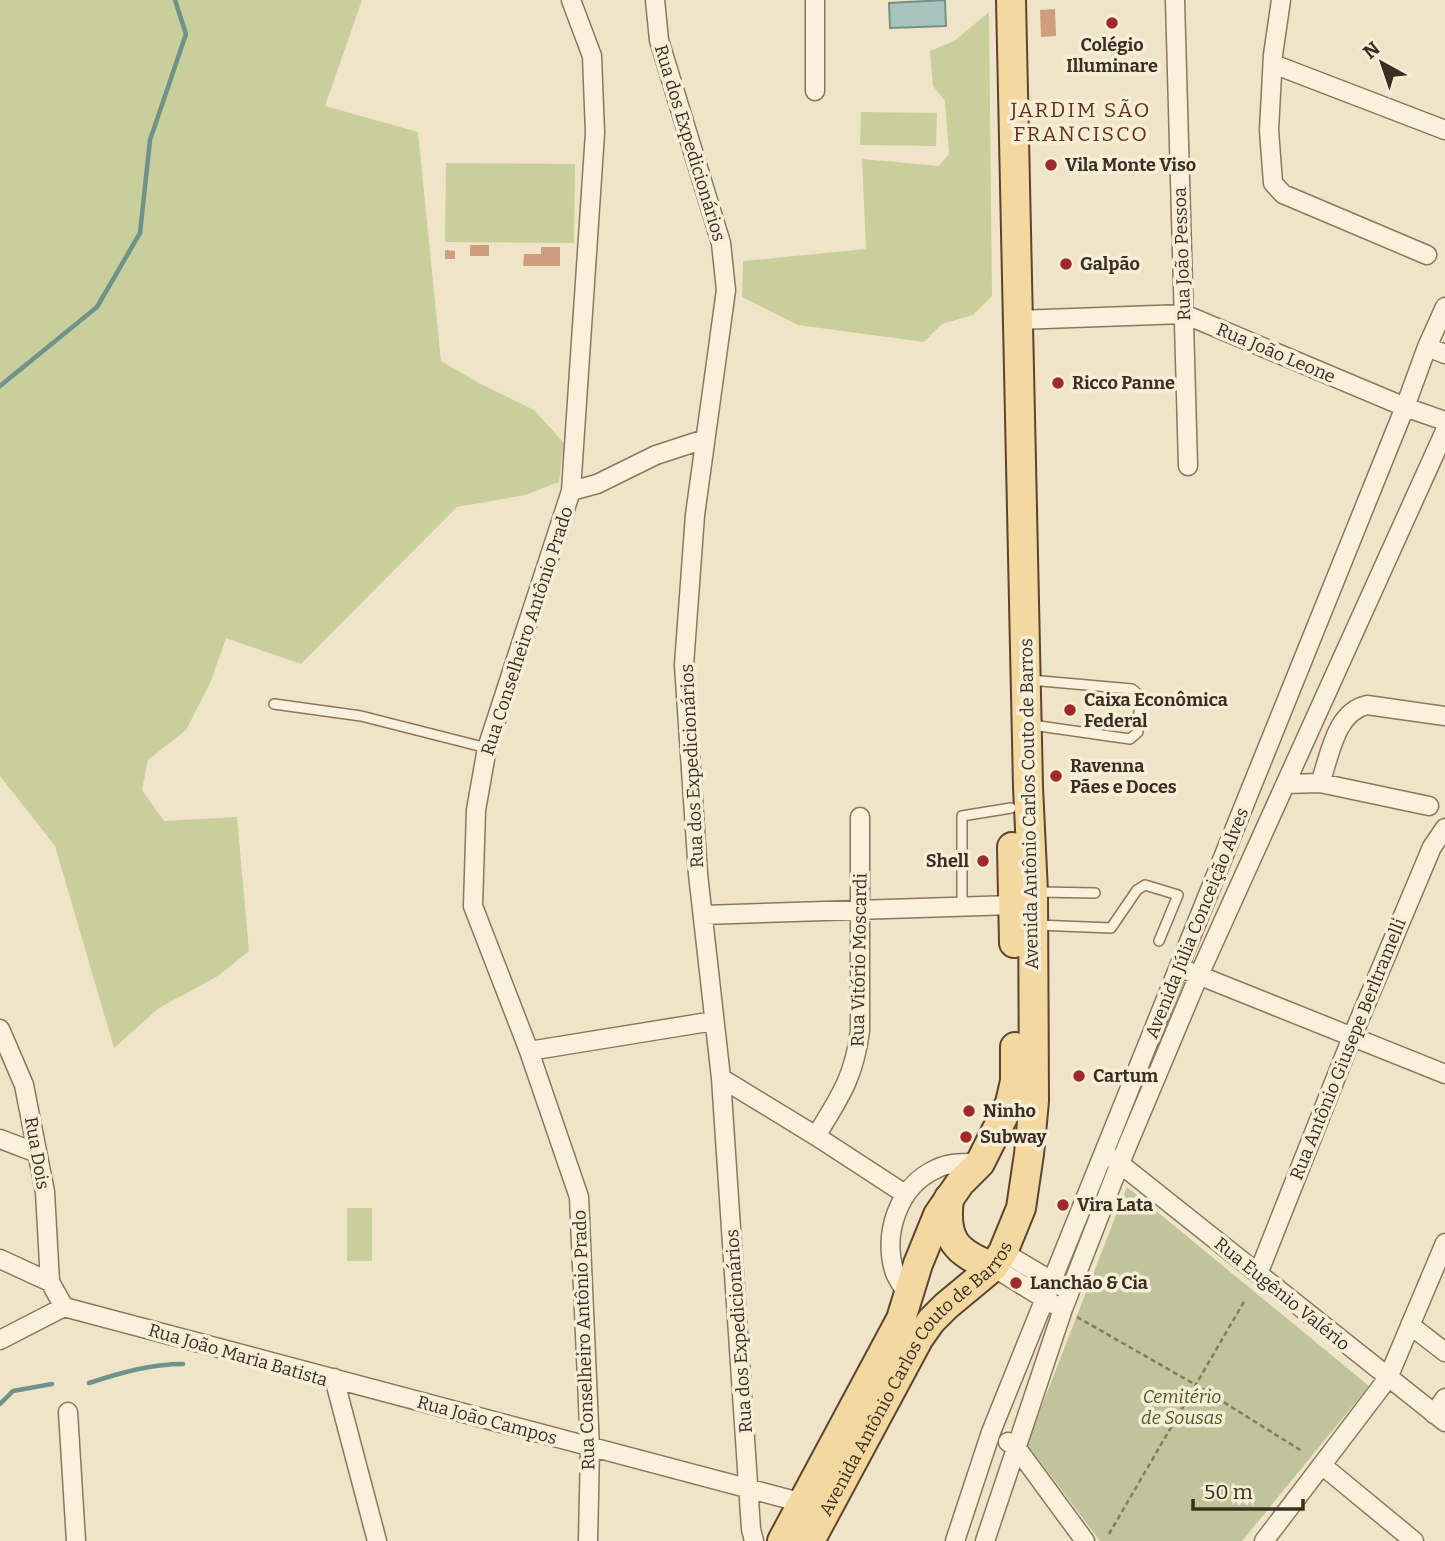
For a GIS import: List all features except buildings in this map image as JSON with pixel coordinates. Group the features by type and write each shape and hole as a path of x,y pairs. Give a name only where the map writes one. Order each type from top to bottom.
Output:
{"main road":[{"name":"Avenida Antônio Carlos Couto de Barros","path":"782,1541 890,1343 909,1297 928,1235 949,1198 980,1163 1010,1103 1015,1081 1026,907 1011,808 995,0"},
{"name":"Avenida Antônio Carlos Couto de Barros","path":"810,1541 919,1338 946,1306 998,1260 1021,1208 1024,1187 1034,1101 1026,907 1026,679 1011,0"},
{"path":"980,1163 1005,1163 1016,1172 1024,1187"},
{"path":"949,1198 947,1219 950,1236 958,1250 971,1258 998,1260"}],"street":[{"name":"Rua Conselheiro Antônio Prado","path":"571,0 592,56 595,133 571,491 487,748 476,810 473,906 529,1051 579,1196 590,1448 589,1541"},
{"name":"Rua dos Expedicionários","path":"655,0 659,40 721,243 726,290 695,514 684,666 698,874 721,1078 751,1529 754,1541"},
{"path":"815,0 815,91"},
{"name":"Rua João Pessoa","path":"1175,0 1188,466"},
{"path":"1281,0 1269,130 1273,183 1283,194 1427,255"},
{"path":"1273,64 1445,130"},
{"name":"Avenida Júlia Conceição Alves","path":"955,1541 991,1432 1445,307"},
{"name":"Rua João Leone","path":"1017,320 1184,314 1405,407 1445,421"},
{"path":"1427,347 1445,354"},
{"name":"Avenida Júlia Conceição Alves","path":"985,1541 1063,1309 1120,1163 1199,975 1445,431"},
{"path":"571,491 597,484 656,455 705,439"},
{"path":"1320,783 1342,720 1357,707 1367,705 1445,716"},
{"path":"1286,784 1320,783 1429,806"},
{"name":"Rua Vitório Moscardi","path":"816,1136 843,1093 856,1061 860,1031 860,817"},
{"name":"Rua Antônio Giusepe Berltramelli","path":"1258,1274 1352,1037 1432,847 1445,828"},
{"path":"703,915 1026,907"},
{"path":"1178,968 1445,1074"},
{"path":"529,1051 714,1021"},
{"name":"Rua Dois","path":"0,1029 24,1084 45,1192 50,1282"},
{"path":"721,1078 905,1194"},
{"path":"0,1139 37,1153"},
{"name":"Rua Eugênio Valério","path":"1104,1152 1439,1418"},
{"path":"909,1297 895,1273 890,1244 894,1219 905,1194 936,1168 951,1164 980,1163"},
{"path":"1264,1541 1388,1378 1445,1243"},
{"path":"0,1259 50,1282 64,1307 0,1340"},
{"path":"998,1260 1071,1292"},
{"path":"998,1260 1045,1299 1063,1309"},
{"name":"Rua João Maria Batista","path":"64,1307 334,1378 377,1541"},
{"path":"1410,1325 1445,1352"},
{"name":"Rua João Campos","path":"334,1378 803,1503"},
{"path":"1439,1418 1445,1398"},
{"path":"68,1412 76,1541"},
{"path":"991,1432 1016,1447 1085,1541"},
{"path":"1323,1466 1414,1541"}],"lane":[{"path":"1026,679 1132,690 1140,696 1138,732 1130,739 1026,724"},
{"path":"274,704 360,716 487,748"},
{"path":"962,907 962,816 1011,808"},
{"path":"1026,907 1106,929 1111,928 1137,890 1145,885 1178,895 1159,940"},
{"path":"1026,907 1095,893"}],"path":[{"path":"1109,1535 1245,1300"},
{"path":"1063,1309 1196,1385 1302,1451"}],"green space":[{"path":"0,0 362,0 325,106 418,132 441,361 534,410 564,443 559,482 525,495 457,507 301,664 226,638 211,681 186,730 148,760 142,790 164,821 237,817 249,951 218,976 159,1008 114,1048 55,846 0,776"},
{"path":"989,12 992,296 973,315 942,324 924,342 798,325 742,297 743,261 866,249 862,159 939,166 949,154 945,101 933,86 930,51 954,41"},
{"path":"861,112 937,113 936,146 860,145"},
{"path":"446,163 575,164 574,243 445,242"},
{"name":"Cemitério de Sousas","path":"1127,1187 1369,1386 1242,1541 1100,1541 1027,1444"},
{"path":"347,1208 372,1208 372,1261 347,1261"}],"water":[{"path":"945,0 946,26 890,28 889,3"}],"waterway":[{"path":"0,386 97,307 140,233 150,140 186,34 175,0"},
{"path":"89,1383 147,1367 183,1364"},
{"path":"0,1404 13,1391 52,1384"}],"place":[{"name":"Colégio Illuminare","path":"1112,23"},
{"name":"Vila Monte Viso","path":"1051,165"},
{"name":"Galpão","path":"1066,264"},
{"name":"Ricco Panne","path":"1058,383"},
{"name":"Caixa Econômica Federal","path":"1070,710"},
{"name":"Ravenna Pães e Doces","path":"1056,776"},
{"name":"Shell","path":"983,861"},
{"name":"Cartum","path":"1079,1076"},
{"name":"Ninho","path":"969,1111"},
{"name":"Subway","path":"966,1137"},
{"name":"Vira Lata","path":"1063,1205"},
{"name":"Lanchão & Cia","path":"1016,1283"}],"district":[{"name":"JARDIM SÃO FRANCISCO","path":"1081,122"}]}
